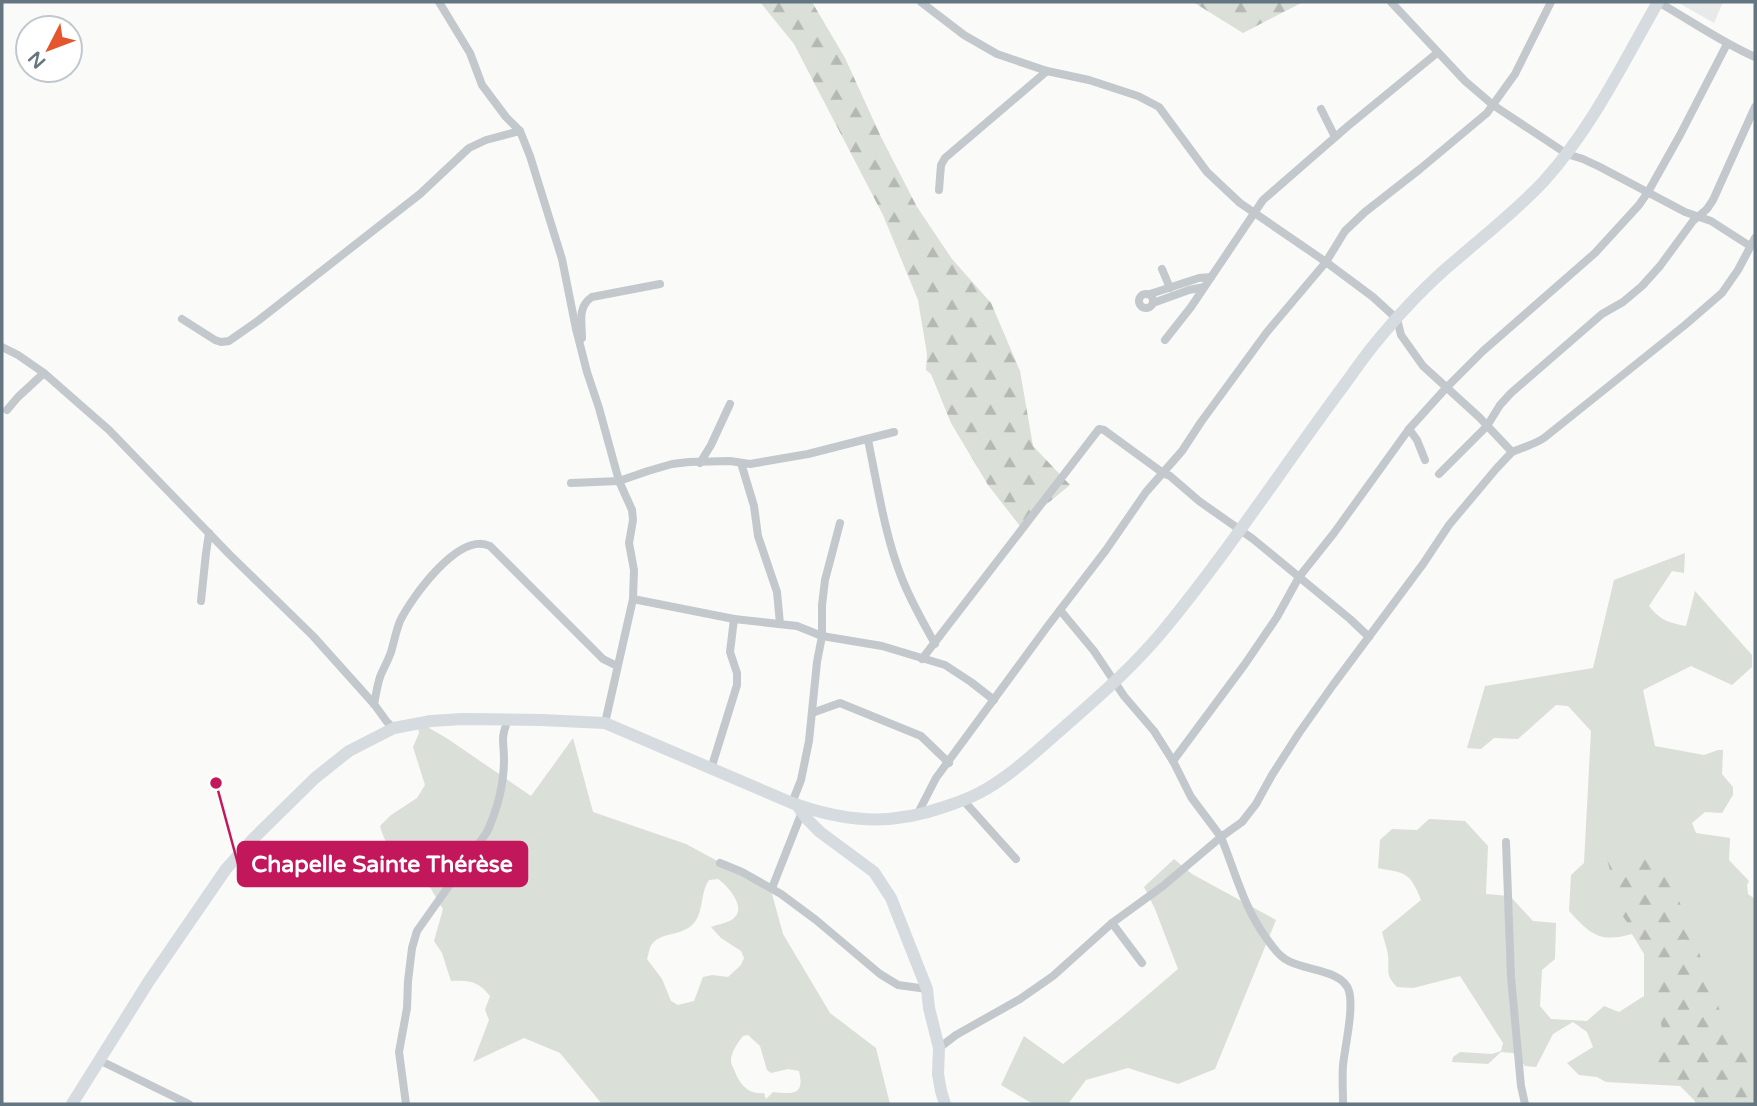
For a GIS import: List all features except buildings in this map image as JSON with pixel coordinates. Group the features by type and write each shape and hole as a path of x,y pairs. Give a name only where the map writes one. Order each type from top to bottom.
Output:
{"main road":[{"path":"72,1104 149,981 226,869 315,778 357,746 394,728 446,719 604,723 797,807 863,819 893,820 917,815 981,793 1021,763 1114,682 1161,633 1241,530 1354,371 1397,318 1455,261 1526,200 1567,154 1610,88 1658,2"},
{"path":"797,807 820,832 874,872 895,904 927,989 939,1048 938,1074 945,1104"}],"street":[{"path":"439,2 470,53 486,91 520,131 530,156 562,259 582,355 619,481 632,510 629,543 634,570 633,600 604,723"},
{"path":"921,2 964,35 996,54 1139,96 1159,107 1207,172 1240,203 1326,262 1397,318 1401,335 1423,366 1512,452"},
{"path":"1391,2 1465,81 1493,105 1567,154 1583,159 1685,212 1712,221 1750,246"},
{"path":"917,815 936,778 1146,492 1182,451 1267,332 1326,262 1345,231 1364,212 1487,113 1515,74 1551,2"},
{"path":"1658,2 1727,44 1755,57"},
{"path":"1173,761 1245,664 1277,617 1299,577 1409,429 1483,351 1612,237 1648,192 1727,44"},
{"path":"1165,340 1191,307 1263,200 1437,52"},
{"path":"939,190 945,158 1047,71"},
{"path":"1439,474 1488,426 1500,405 1511,393 1602,314 1623,302 1642,286 1660,266 1693,221 1713,200 1755,107"},
{"path":"1321,109 1335,137"},
{"path":"181,319 215,340 229,341 420,194 469,148 486,140 520,131"},
{"path":"939,1048 1042,984 1112,923 1242,822 1333,685 1449,525 1502,461 1512,452 1532,446 1544,438 1722,293 1755,238"},
{"path":"1162,269 1170,288"},
{"path":"1204,287 1151,299 1170,288 1210,277"},
{"path":"582,355 583,304 593,297 660,284"},
{"path":"2,347 44,373 109,430 313,636 394,728"},
{"path":"7,410 44,373"},
{"path":"700,463 730,404"},
{"path":"922,659 1099,429 1170,476 1199,501 1241,530 1369,637"},
{"path":"1409,429 1425,460"},
{"path":"571,483 619,481 672,464 689,462 730,461 750,464 797,456 894,432"},
{"path":"868,440 900,575 935,644"},
{"path":"740,463 754,506 758,536 777,592 780,624"},
{"path":"772,888 797,807 809,741 822,636 825,580 840,523"},
{"path":"201,601 209,533"},
{"path":"374,704 379,680 391,653 401,619 423,587 450,557 484,543 603,659 617,666"},
{"path":"633,600 734,619 797,626 822,636 882,646 945,665 994,700"},
{"path":"1060,610 1154,731 1173,761 1191,797 1221,837 1248,909 1273,947 1283,958 1299,967 1336,976 1349,988 1351,1000 1343,1067 1343,1103"},
{"path":"711,769 737,685 737,673 730,652 734,619"},
{"path":"812,713 840,703 921,736 949,763"},
{"path":"406,1104 399,1052 407,1008 412,947 420,924 487,832 493,819 504,759 503,732 508,720"},
{"path":"963,800 1016,859"},
{"path":"1506,842 1511,977 1525,1104"},
{"path":"720,863 772,888 816,920 880,974 898,985 927,989"},
{"path":"1112,923 1143,963"},
{"path":"99,1060 189,1104"}],"shaded area":[{"path":"1677,2 1723,2 1714,23"}],"green space":[{"path":"760,2 812,2 845,58 917,207 952,259 991,303 1020,371 1033,446 1070,485 1020,526 988,485 951,423 931,374 926,370 927,354 918,300 883,215 794,44"},
{"path":"1193,2 1303,2 1243,33"},
{"path":"1685,553 1684,573 1672,571 1649,606 1665,620 1686,626 1695,591 1752,655 1752,667 1732,685 1691,666 1643,690 1655,746 1704,755 1723,750 1722,774 1733,787 1733,795 1722,813 1705,812 1692,823 1696,833 1730,838 1729,860 1749,881 1748,894 1755,899 1755,1104 1696,1104 1680,1086 1606,1082 1597,1077 1579,1075 1567,1063 1593,1047 1587,1032 1573,1022 1553,1034 1536,1067 1525,1066 1513,1053 1501,1052 1488,1064 1452,1062 1453,1057 1460,1052 1492,1054 1501,1051 1503,1043 1460,976 1413,988 1397,987 1390,979 1388,952 1382,932 1421,900 1414,884 1406,875 1378,868 1380,840 1392,829 1417,830 1429,819 1465,821 1488,846 1486,894 1510,896 1533,921 1556,923 1555,959 1542,970 1540,1006 1551,1019 1587,1021 1604,1006 1619,1012 1644,996 1644,954 1632,934 1612,938 1597,935 1569,911 1571,875 1584,863 1591,731 1568,706 1556,705 1518,739 1494,738 1481,749 1467,748 1485,686 1593,668 1614,580"},
{"path":"417,721 531,796 573,738 593,812 686,844 771,890 783,934 830,1013 876,1048 890,1104 602,1104 560,1053 524,1038 473,1062 489,1020 485,1010 490,996 473,982 451,981 442,953 434,941 443,909 421,876 392,851 380,826 391,815 417,798 425,785 413,747 419,733","holes":["718,879 730,891 738,908 732,920 711,927 721,938 741,951 744,958 741,965 728,977 703,977 694,1001 678,1005 671,1001 662,979 647,959 650,948 662,937 684,930 694,923 706,885 709,880","748,1035 760,1046 767,1070 771,1073 788,1069 799,1071 800,1085 796,1092 773,1092 766,1099 764,1093 750,1091 742,1085 731,1058 739,1041"]},
{"path":"1662,857 1729,1036 1755,1047 1755,1104 1703,1104 1643,1057 1663,1034 1647,951 1622,915 1607,859"},
{"path":"1174,859 1192,874 1276,920 1215,1069 1178,1084 1128,1068 1086,1080 1068,1104 1033,1104 1001,1085 1024,1036 1063,1064 1178,969 1144,887"}],"place":[{"name":"Chapelle Sainte Thérèse","path":"216,783"}]}
